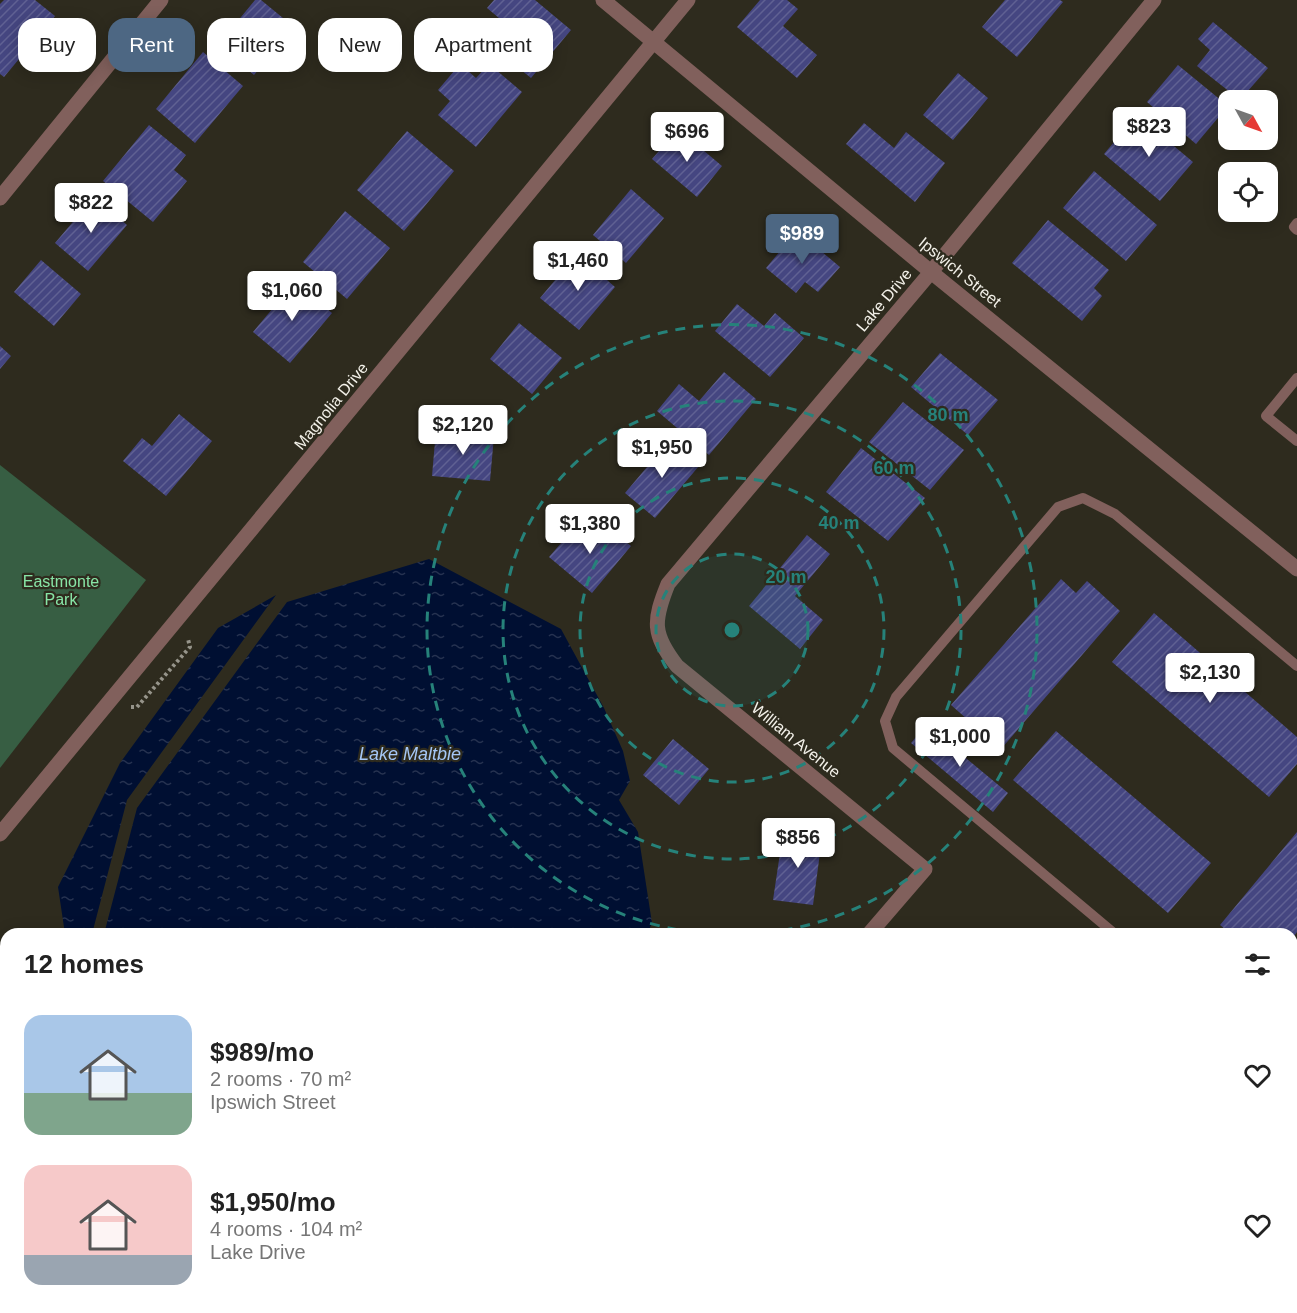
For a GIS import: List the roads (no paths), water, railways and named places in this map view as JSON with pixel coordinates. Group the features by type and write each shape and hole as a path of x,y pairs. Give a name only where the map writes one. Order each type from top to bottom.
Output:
{"street":[{"path":"0,198 161,0"},
{"name":"Ipswich Street","path":"603,0 931,272 1297,569"},
{"name":"Magnolia Drive","path":"0,834 688,0"},
{"name":"Lake Drive","path":"657,629 658,611 668,584 931,272 1154,0"},
{"name":"William Avenue","path":"657,629 664,649 677,666 925,869 874,928"}],"lane":[{"path":"1297,223 1294,227 1297,230"},
{"path":"1297,378 1266,416 1297,441"},
{"path":"1108,928 893,748 885,721 896,698 1058,507 1083,498 1115,514 1297,666"}],"water":[{"name":"Lake Maltbie","path":"429,559 561,629 604,708 623,751 630,781 619,800 638,832 652,923 650,928 106,928 137,808 287,602"},
{"path":"276,595 127,800 94,928 64,928 58,887 120,763 218,628"}],"park label":[{"name":"Eastmonte Park","path":"61,590"}]}
